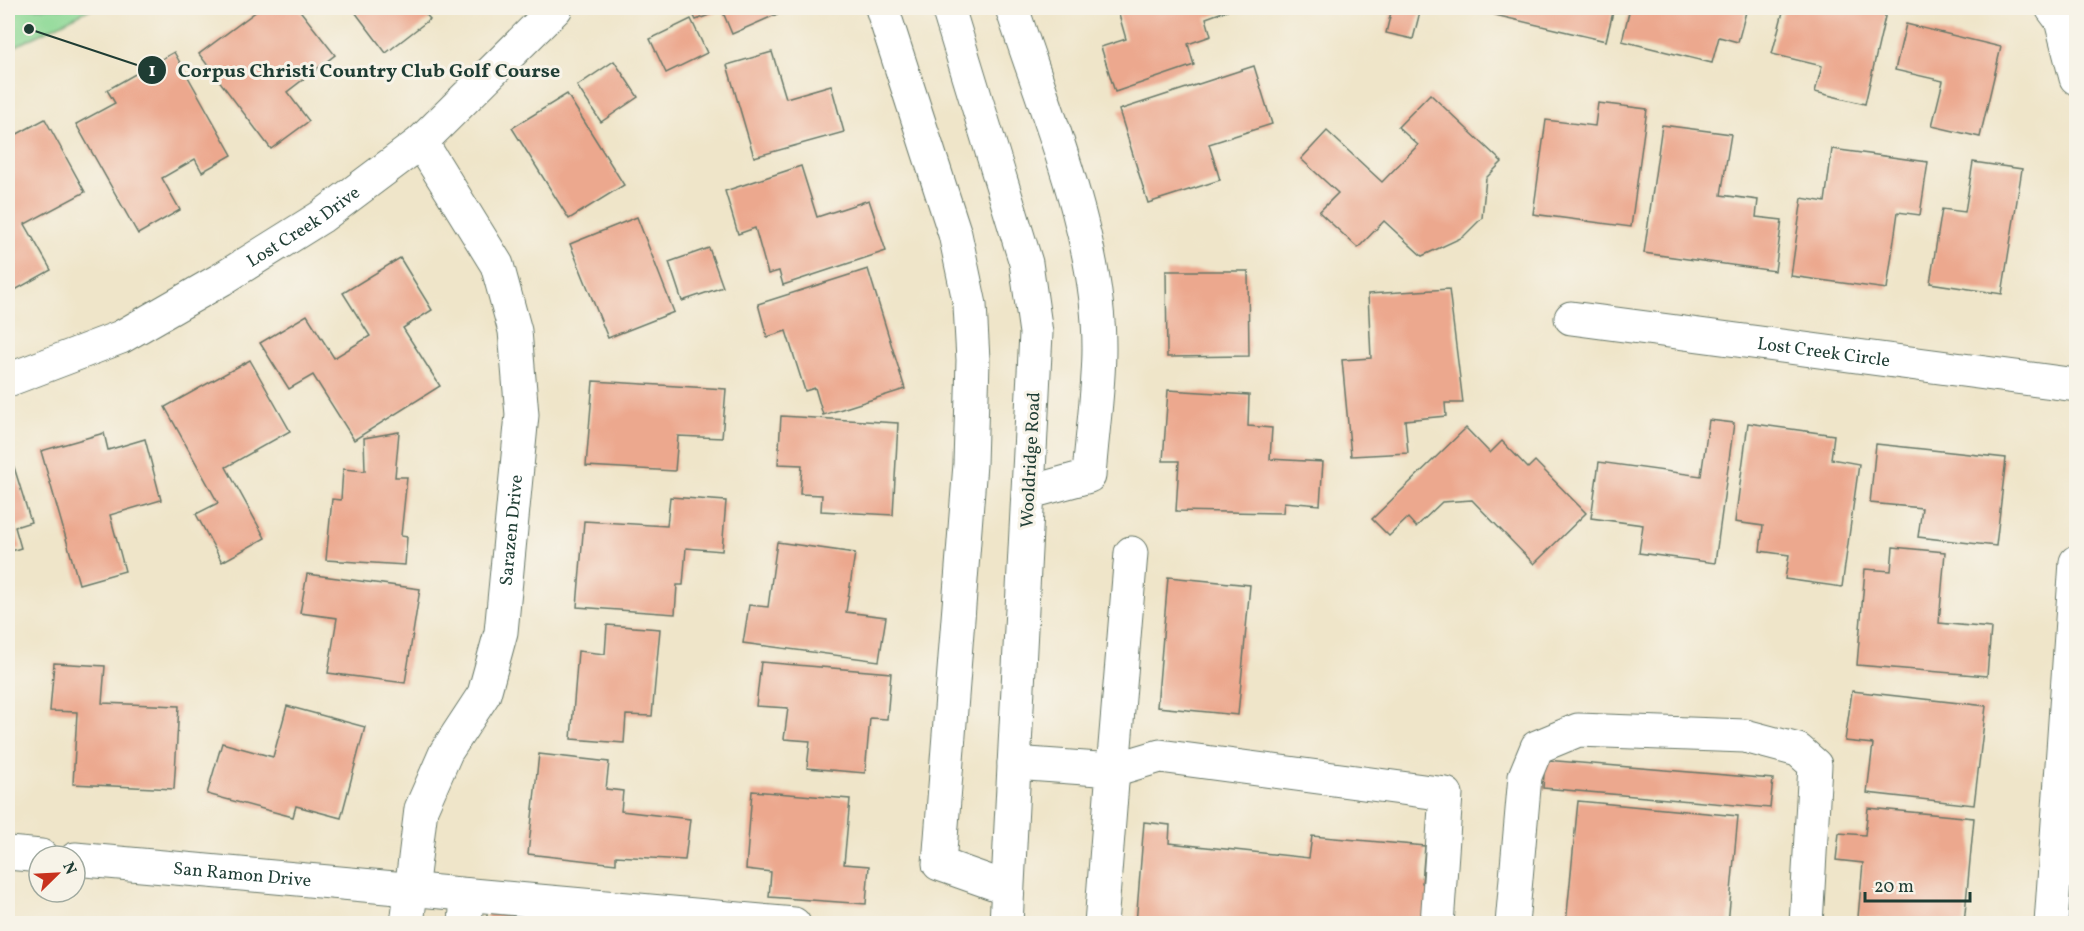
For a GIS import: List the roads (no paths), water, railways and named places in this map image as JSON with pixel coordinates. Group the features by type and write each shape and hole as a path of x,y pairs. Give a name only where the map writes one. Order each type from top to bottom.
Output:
{"street":[{"name":"Lost Creek Drive","path":"8,380 121,337 222,279 321,217 420,142 556,8"},
{"path":"882,8 955,234 970,305 973,360 970,464 939,864 1007,888"},
{"name":"Wooldridge Road","path":"948,8 1026,264 1036,333 1030,492 1006,924"},
{"path":"1011,8 1076,204 1092,280 1099,347 1089,476 1030,492"},
{"path":"2052,8 2061,20 2076,78"},
{"name":"Sarazen Drive","path":"407,924 421,808 446,752 484,694 501,632 522,415 515,331 497,264 420,142"},
{"name":"Lost Creek Circle","path":"1571,318 2076,385"},
{"path":"1101,924 1131,553"},
{"path":"2051,924 2076,562"},
{"path":"1512,924 1525,776 1537,747 1578,730 1745,736 1798,750 1815,765 1806,924"},
{"path":"1014,763 1113,770 1160,756 1446,794 1437,924"},
{"path":"8,853 27,855"},
{"name":"San Ramon Drive","path":"87,860 411,888 466,909 794,924"}],"place":[{"name":"Corpus Christi Country Club Golf Course","path":"29,29"}]}
